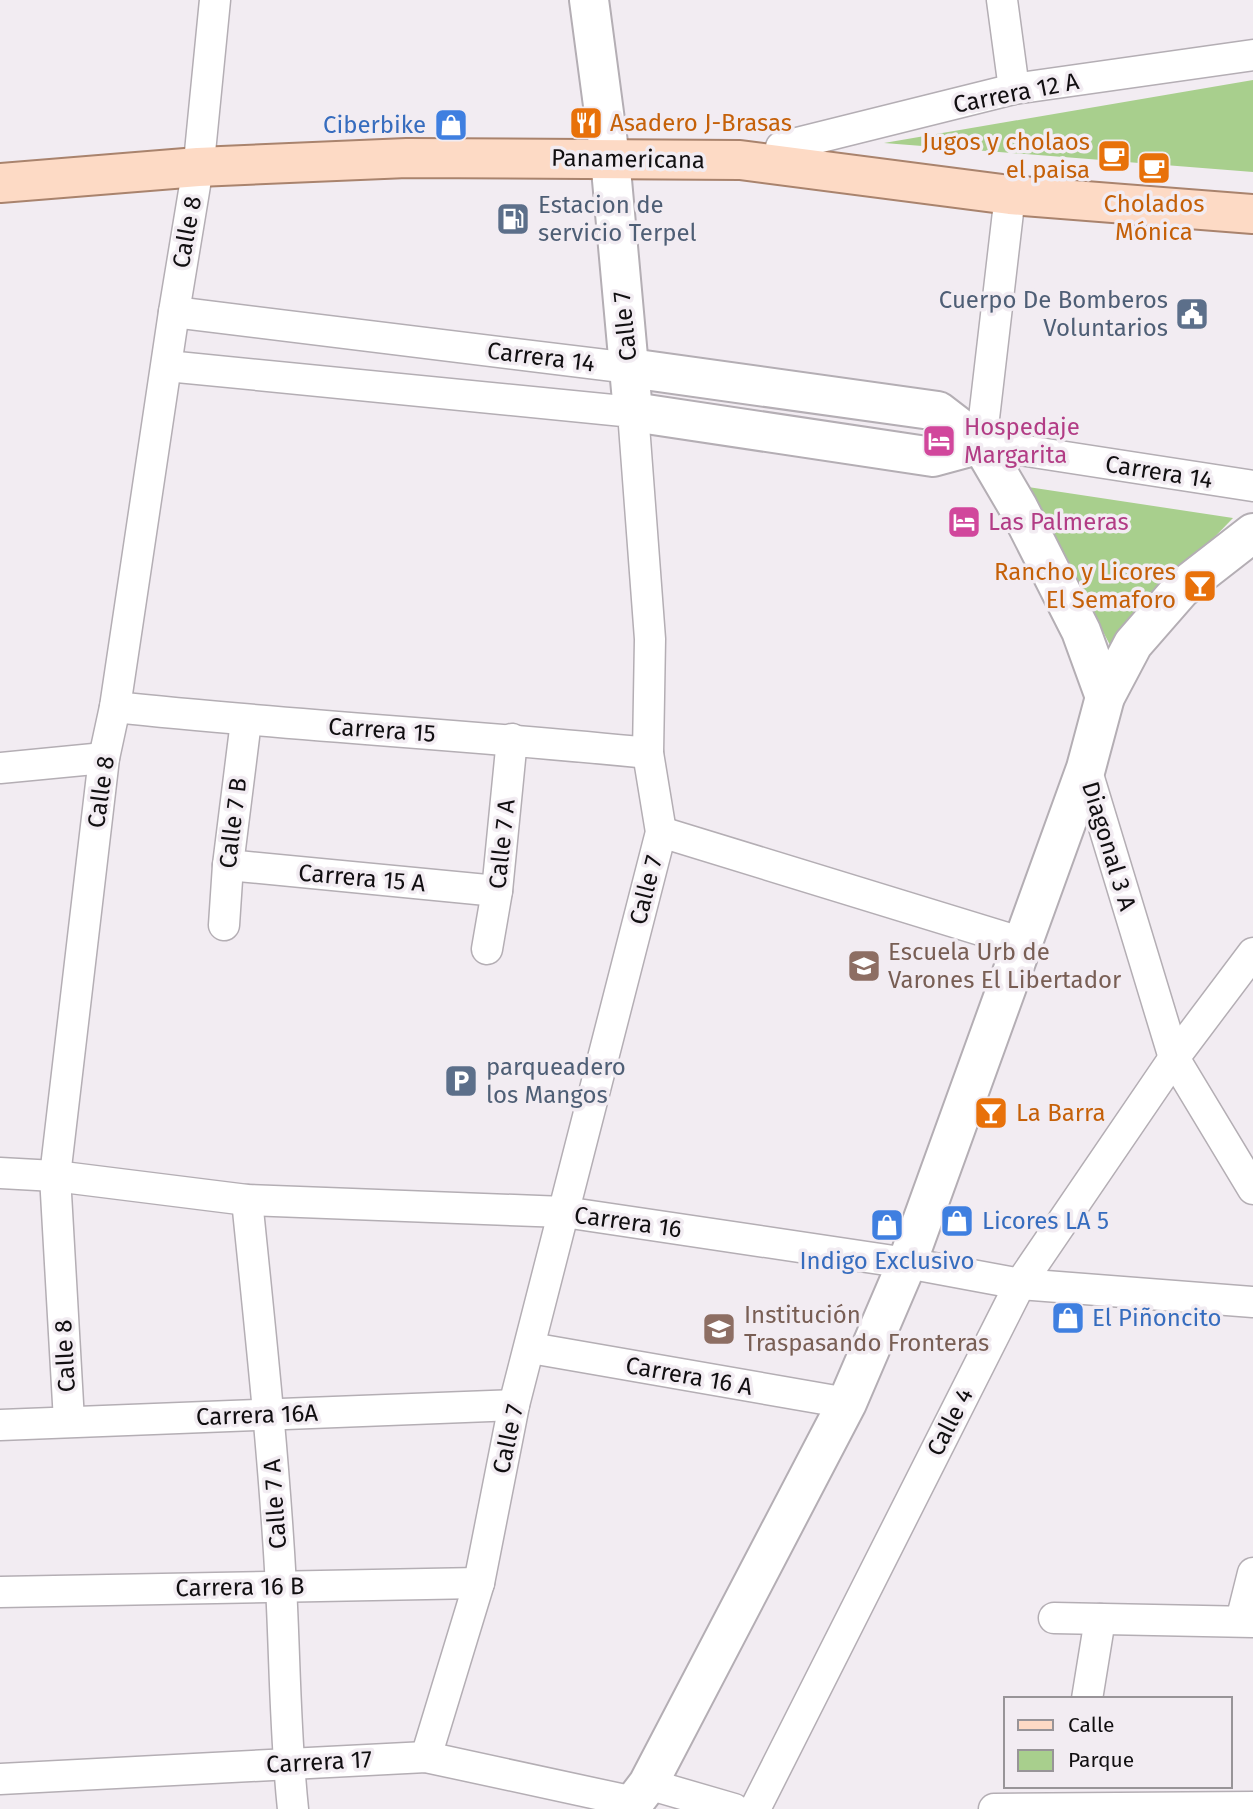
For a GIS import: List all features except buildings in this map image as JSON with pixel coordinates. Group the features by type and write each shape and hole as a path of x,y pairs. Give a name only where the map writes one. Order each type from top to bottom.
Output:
{"main road":[{"name":"Panamericana","path":"0,166 199,159 407,158 609,149 781,148 1012,176 1253,194"},
{"name":"Panamericana","path":"609,149 740,160 1010,195 1253,214"},
{"name":"Panamericana","path":"0,183 199,159"}],"street":[{"name":"Calle 8","path":"69,1421 55,1176 104,758 115,707 199,159 215,0"},
{"name":"Calle 7","path":"426,1757 479,1583 514,1405 531,1348 661,832 648,753 650,639 630,368 609,149 589,0"},
{"path":"1002,0 1014,89"},
{"name":"Carrera 12 A","path":"781,148 1014,89 1253,55"},
{"path":"1010,195 981,444 1018,507 1081,631 1105,697"},
{"name":"Carrera 14","path":"174,312 630,368 938,411 981,444"},
{"name":"Carrera 14","path":"167,366 633,412 933,457 981,444 1253,486"},
{"path":"637,1798 847,1403 906,1263 1023,943 1086,768 1105,697 1133,644 1181,589 1253,533"},
{"name":"Carrera 15","path":"115,707 246,721 512,739 648,753"},
{"name":"Calle 7 B","path":"224,925 228,865 246,721"},
{"name":"Calle 7 A","path":"487,949 498,891 512,739"},
{"path":"0,768 104,758"},
{"name":"Diagonal 3 A","path":"1086,768 1174,1058 1253,1189"},
{"path":"661,832 1023,943"},
{"name":"Carrera 15 A","path":"228,865 498,891"},
{"name":"Calle 4","path":"755,1809 1020,1284 1174,1058 1253,953"},
{"name":"Carrera 16","path":"0,1173 55,1176 247,1200 564,1212 906,1263 1020,1284 1244,1301"},
{"name":"Calle 7 A","path":"247,1200 269,1415 281,1586 288,1763 293,1809"},
{"path":"1244,1301 1253,1275"},
{"name":"Carrera 16 A","path":"531,1348 847,1403"},
{"name":"Carrera 16A","path":"0,1425 514,1405"},
{"path":"1054,1618 1247,1621 1253,1573"},
{"name":"Carrera 16 B","path":"0,1592 479,1583"},
{"path":"1087,1697 1100,1619"},
{"name":"Carrera 17","path":"0,1779 426,1757 637,1798 734,1809"},
{"path":"994,1809 1070,1801 1253,1807"}],"green space":[{"path":"1253,80 1253,172 884,143"},
{"path":"1028,487 1233,518 1110,645"}],"place":[{"name":"Asadero J-Brasas","path":"586,123"},
{"name":"Ciberbike","path":"451,125"},
{"name":"Jugos y cholaos el paisa","path":"1114,156"},
{"name":"Cholados Mónica","path":"1154,168"},
{"name":"Estacion de servicio Terpel","path":"513,219"},
{"name":"Cuerpo De Bomberos Voluntarios","path":"1192,314"},
{"name":"Hospedaje Margarita","path":"939,441"},
{"name":"Las Palmeras","path":"964,522"},
{"name":"Rancho y Licores El Semaforo","path":"1200,586"},
{"name":"Escuela Urb de Varones El Libertador","path":"864,966"},
{"name":"parqueadero los Mangos","path":"461,1081"},
{"name":"La Barra","path":"991,1113"},
{"name":"Licores LA 5","path":"957,1221"},
{"name":"Indigo Exclusivo","path":"887,1225"},
{"name":"El Piñoncito","path":"1068,1318"},
{"name":"Institución Traspasando Fronteras","path":"719,1329"}]}
